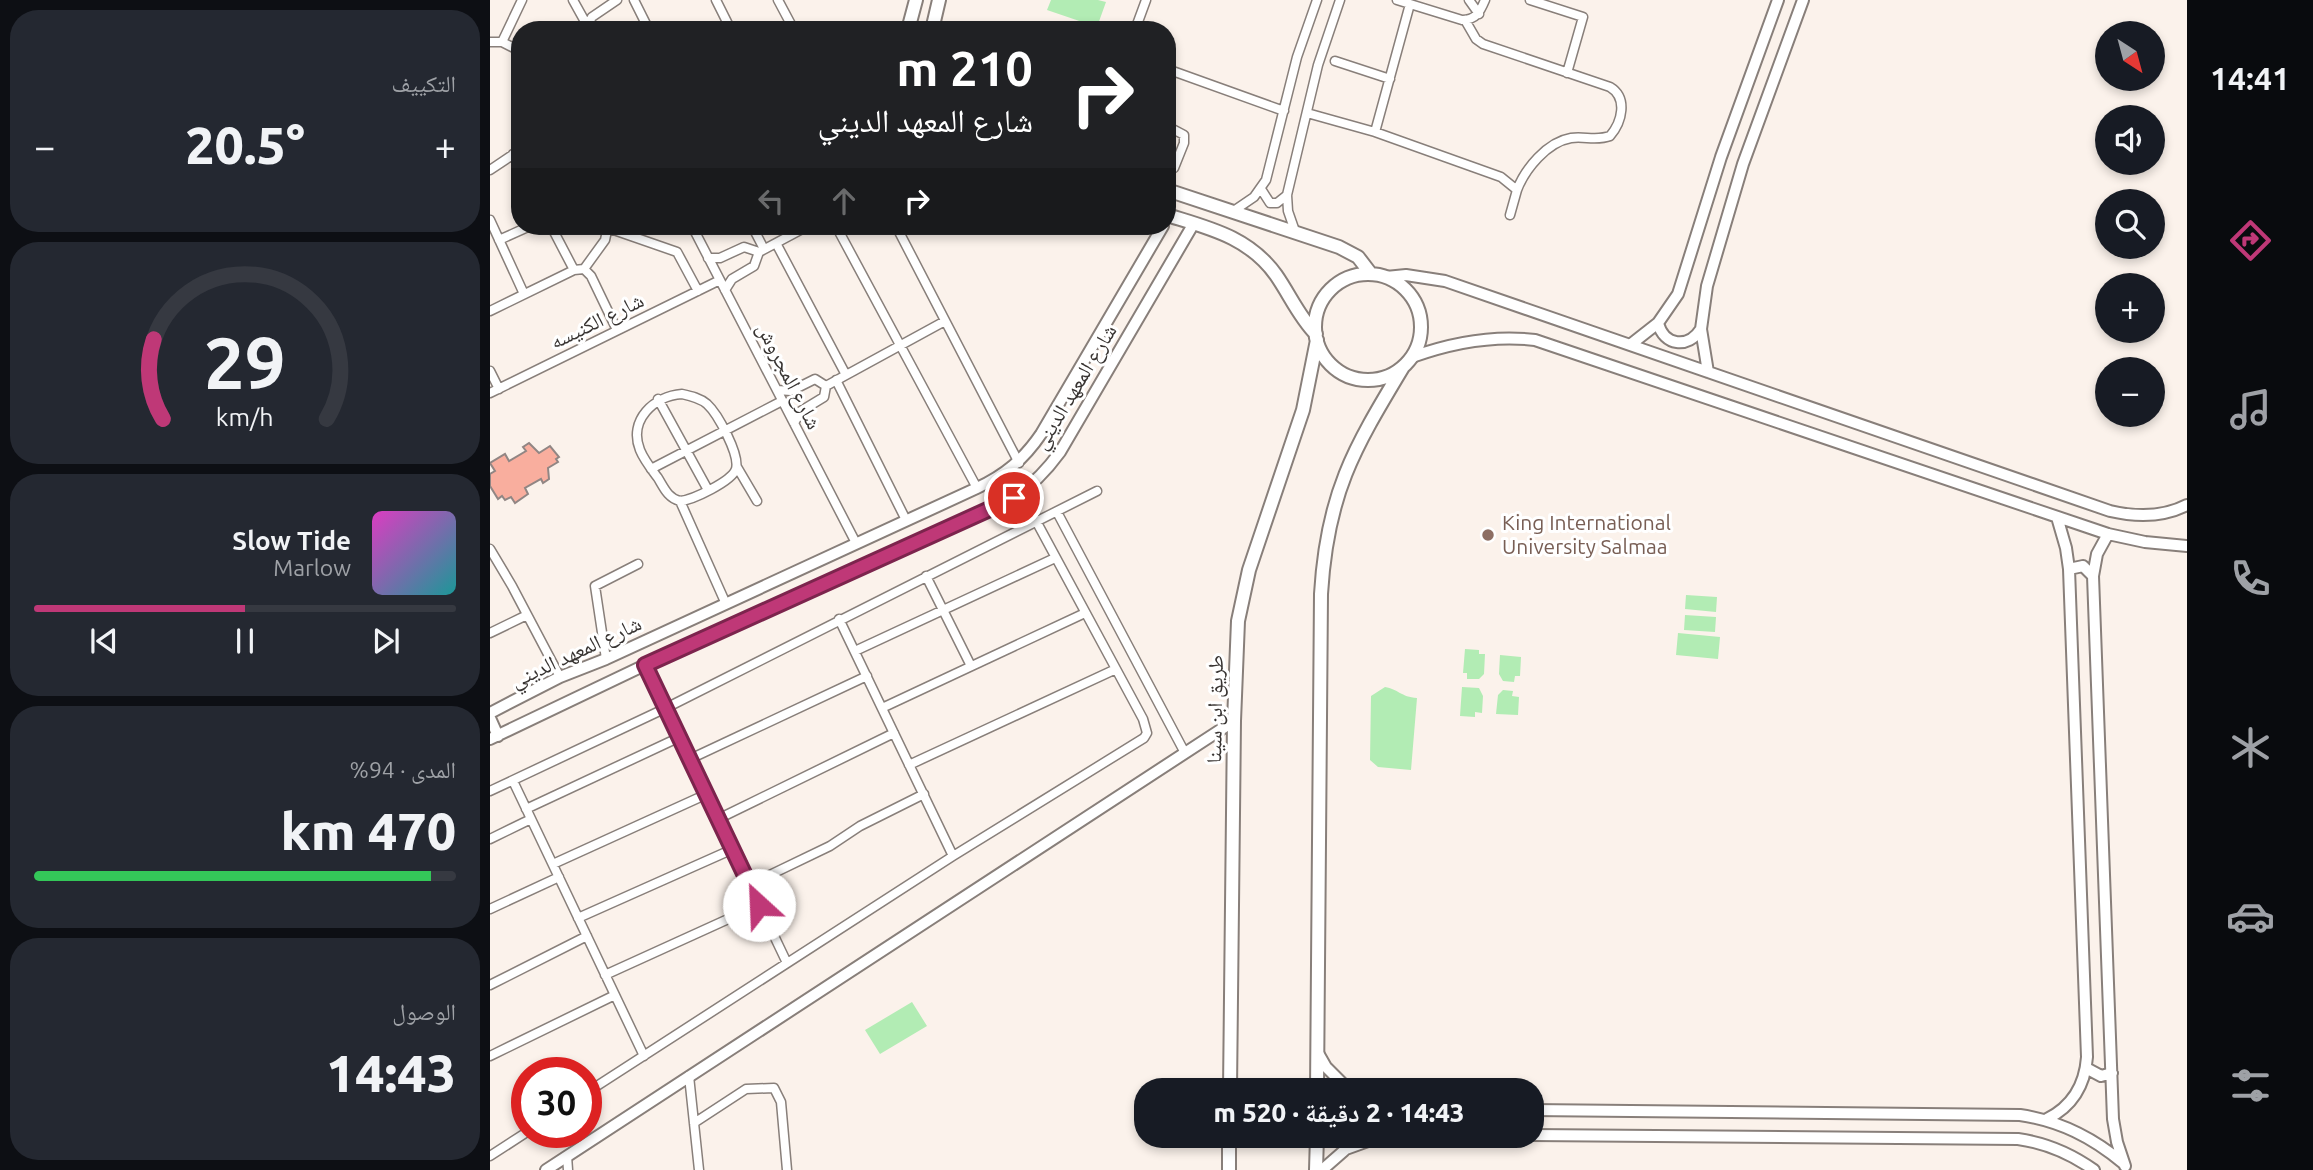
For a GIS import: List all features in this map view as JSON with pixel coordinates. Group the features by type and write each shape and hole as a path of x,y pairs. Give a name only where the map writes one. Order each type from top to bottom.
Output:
{"main road":[{"path":"910,21 916,0"},
{"path":"934,21 939,0"},
{"path":"1176,193 1349,251 1358,257 1371,274"},
{"path":"1176,220 1194,223 1235,238 1263,260 1316,337 1323,355 1332,367 1345,375 1360,380 1376,380 1391,375 1408,362"},
{"path":"1316,337 1319,308 1334,287 1358,275 1386,277 1406,290 1419,311 1421,335 1408,362 1352,454 1336,496 1325,543 1321,594 1317,1078"},
{"name":"طريق ابن سينا","path":"1230,1078 1236,647 1243,595 1303,410 1316,337"},
{"path":"1229,1170 1230,1148"},
{"path":"1316,1170 1317,1148"}],"street":[{"path":"512,21 522,0"},
{"path":"573,0 584,21"},
{"path":"591,21 592,17 617,0"},
{"path":"634,0 644,21"},
{"path":"716,0 727,21"},
{"path":"778,0 789,21"},
{"path":"1138,21 1146,0"},
{"path":"1232,212 1247,203 1261,189 1270,170 1297,57 1317,0"},
{"path":"1296,234 1288,211 1287,195 1318,65 1340,0"},
{"path":"1397,0 1465,20 1479,14 1485,0"},
{"path":"1469,0 1479,14"},
{"path":"1530,0 1583,16 1567,73"},
{"path":"1630,345 1658,323 1678,294 1721,157 1779,0"},
{"path":"1708,372 1701,329 1703,300 1747,153 1803,0"},
{"path":"1376,132 1410,4"},
{"path":"1465,20 1483,44 1610,87 1620,96 1622,107 1613,132 1603,138 1571,138 1552,147 1527,172 1517,190 1510,215"},
{"path":"502,42 511,23"},
{"path":"490,42 502,42 511,46"},
{"path":"1335,61 1390,79"},
{"path":"1176,72 1284,111"},
{"path":"1307,113 1376,132 1501,177 1517,190"},
{"path":"1176,131 1184,135 1184,143 1176,163"},
{"path":"490,170 511,156"},
{"path":"1261,189 1270,203 1277,203 1287,195"},
{"path":"490,220 524,294"},
{"name":"شارع المعهد الديني","path":"494,737 645,665 1003,504 1021,493 1037,480 1060,452 1194,223"},
{"path":"499,240 511,235"},
{"path":"556,235 574,270"},
{"path":"490,311 574,270 584,269 602,245 605,235"},
{"path":"630,235 677,252 698,291"},
{"name":"شارع المجروش","path":"696,235 856,543"},
{"path":"756,235 762,251"},
{"path":"725,290 732,279 754,266 762,251 791,235"},
{"path":"841,235 977,488"},
{"name":"شارع المعهد الديني","path":"901,235 1018,463"},
{"name":"شارع المعهد الديني","path":"490,716 559,677 606,659 977,488 1018,463 1041,434 1158,235"},
{"path":"776,243 846,375"},
{"path":"708,258 720,258 744,247 762,251"},
{"path":"584,269 591,276 617,330"},
{"path":"1386,277 1406,275 1444,281 2110,511 2146,516 2164,514 2187,505"},
{"name":"شارع الكنيسه","path":"494,391 720,280"},
{"path":"794,423 801,411 824,397 826,386 945,321"},
{"path":"1658,323 1664,336 1676,343 1691,340 1701,329"},
{"path":"1408,362 1478,340 1497,337 1544,342 2108,534 2145,542 2187,546"},
{"path":"490,371 494,391"},
{"path":"777,390 788,392 816,379 826,386"},
{"path":"836,380 906,520"},
{"path":"726,604 680,501 671,497 640,450 638,431 644,413 658,399 670,395 694,396 708,405 724,431 735,455 737,467 757,501"},
{"path":"658,399 708,490"},
{"path":"651,469 782,401"},
{"path":"680,501 732,477 737,467"},
{"path":"490,791 666,708 1097,491"},
{"path":"602,1083 953,856 1144,738 1147,733 1143,719 1021,493"},
{"path":"1057,512 1185,753"},
{"path":"2047,1119 2073,1099 2086,1068 2069,569 2057,517"},
{"path":"2108,534 2097,554 2093,576 2114,1130 2127,1168"},
{"path":"490,549 559,677"},
{"path":"855,651 1055,558"},
{"path":"815,561 825,583"},
{"path":"606,659 595,586 638,564"},
{"path":"2069,569 2083,566 2093,576"},
{"path":"926,576 971,666"},
{"path":"882,708 1085,613"},
{"path":"490,632 527,615"},
{"path":"839,619 953,856"},
{"path":"636,645 787,963"},
{"path":"909,765 1116,669"},
{"path":"690,759 867,676"},
{"path":"490,716 494,737"},
{"path":"546,1170 1234,722"},
{"path":"718,819 894,733"},
{"path":"526,809 680,737"},
{"path":"513,780 644,1056"},
{"path":"553,864 707,794"},
{"path":"750,885 831,846 860,825 924,794"},
{"path":"490,839 531,820"},
{"path":"578,918 733,849"},
{"path":"490,909 559,877"},
{"path":"605,975 759,905"},
{"path":"490,985 587,936"},
{"path":"490,1056 615,995"},
{"path":"1318,1053 1336,1078"},
{"path":"2086,1068 2095,1075 2112,1073"},
{"path":"690,1076 699,1170"},
{"path":"694,1123 747,1089 774,1088 781,1102 787,1170"},
{"path":"1544,1110 2020,1115 2047,1119 2089,1138 2127,1168"},
{"path":"1544,1135 2018,1139 2041,1142 2059,1149 2094,1170"},
{"path":"490,1156 511,1142"},
{"path":"1322,1170 1351,1148"},
{"path":"567,1156 568,1170"}],"green space":[{"path":"1051,0 1106,2 1099,21 1079,21 1047,10"},
{"path":"1686,595 1717,597 1716,612 1685,609"},
{"path":"1685,615 1716,617 1715,632 1684,630"},
{"path":"1678,633 1720,637 1718,659 1676,655"},
{"path":"1465,649 1479,650 1479,654 1485,654 1484,674 1479,679 1467,679 1467,673 1463,673"},
{"path":"1500,655 1521,657 1520,676 1515,676 1514,682 1503,681 1499,674"},
{"path":"1385,687 1417,698 1411,770 1378,767 1370,760 1371,696"},
{"path":"1462,687 1479,688 1483,696 1482,713 1475,712 1475,717 1460,716"},
{"path":"1503,690 1513,691 1512,696 1519,697 1518,715 1496,714 1498,695"},
{"path":"912,1002 927,1026 880,1054 865,1030"}],"building":[{"path":"529,443 539,453 550,446 559,457 556,459 558,462 548,468 549,479 543,483 541,479 525,488 528,494 515,503 511,497 505,500 502,496 498,499 490,486 490,474 495,471 490,463 505,454 509,461 526,451 523,447"}],"place":[{"name":"King International University Salmaa","path":"1488,535"}],"route":[{"path":"759,905 645,665 1014,498"}]}
